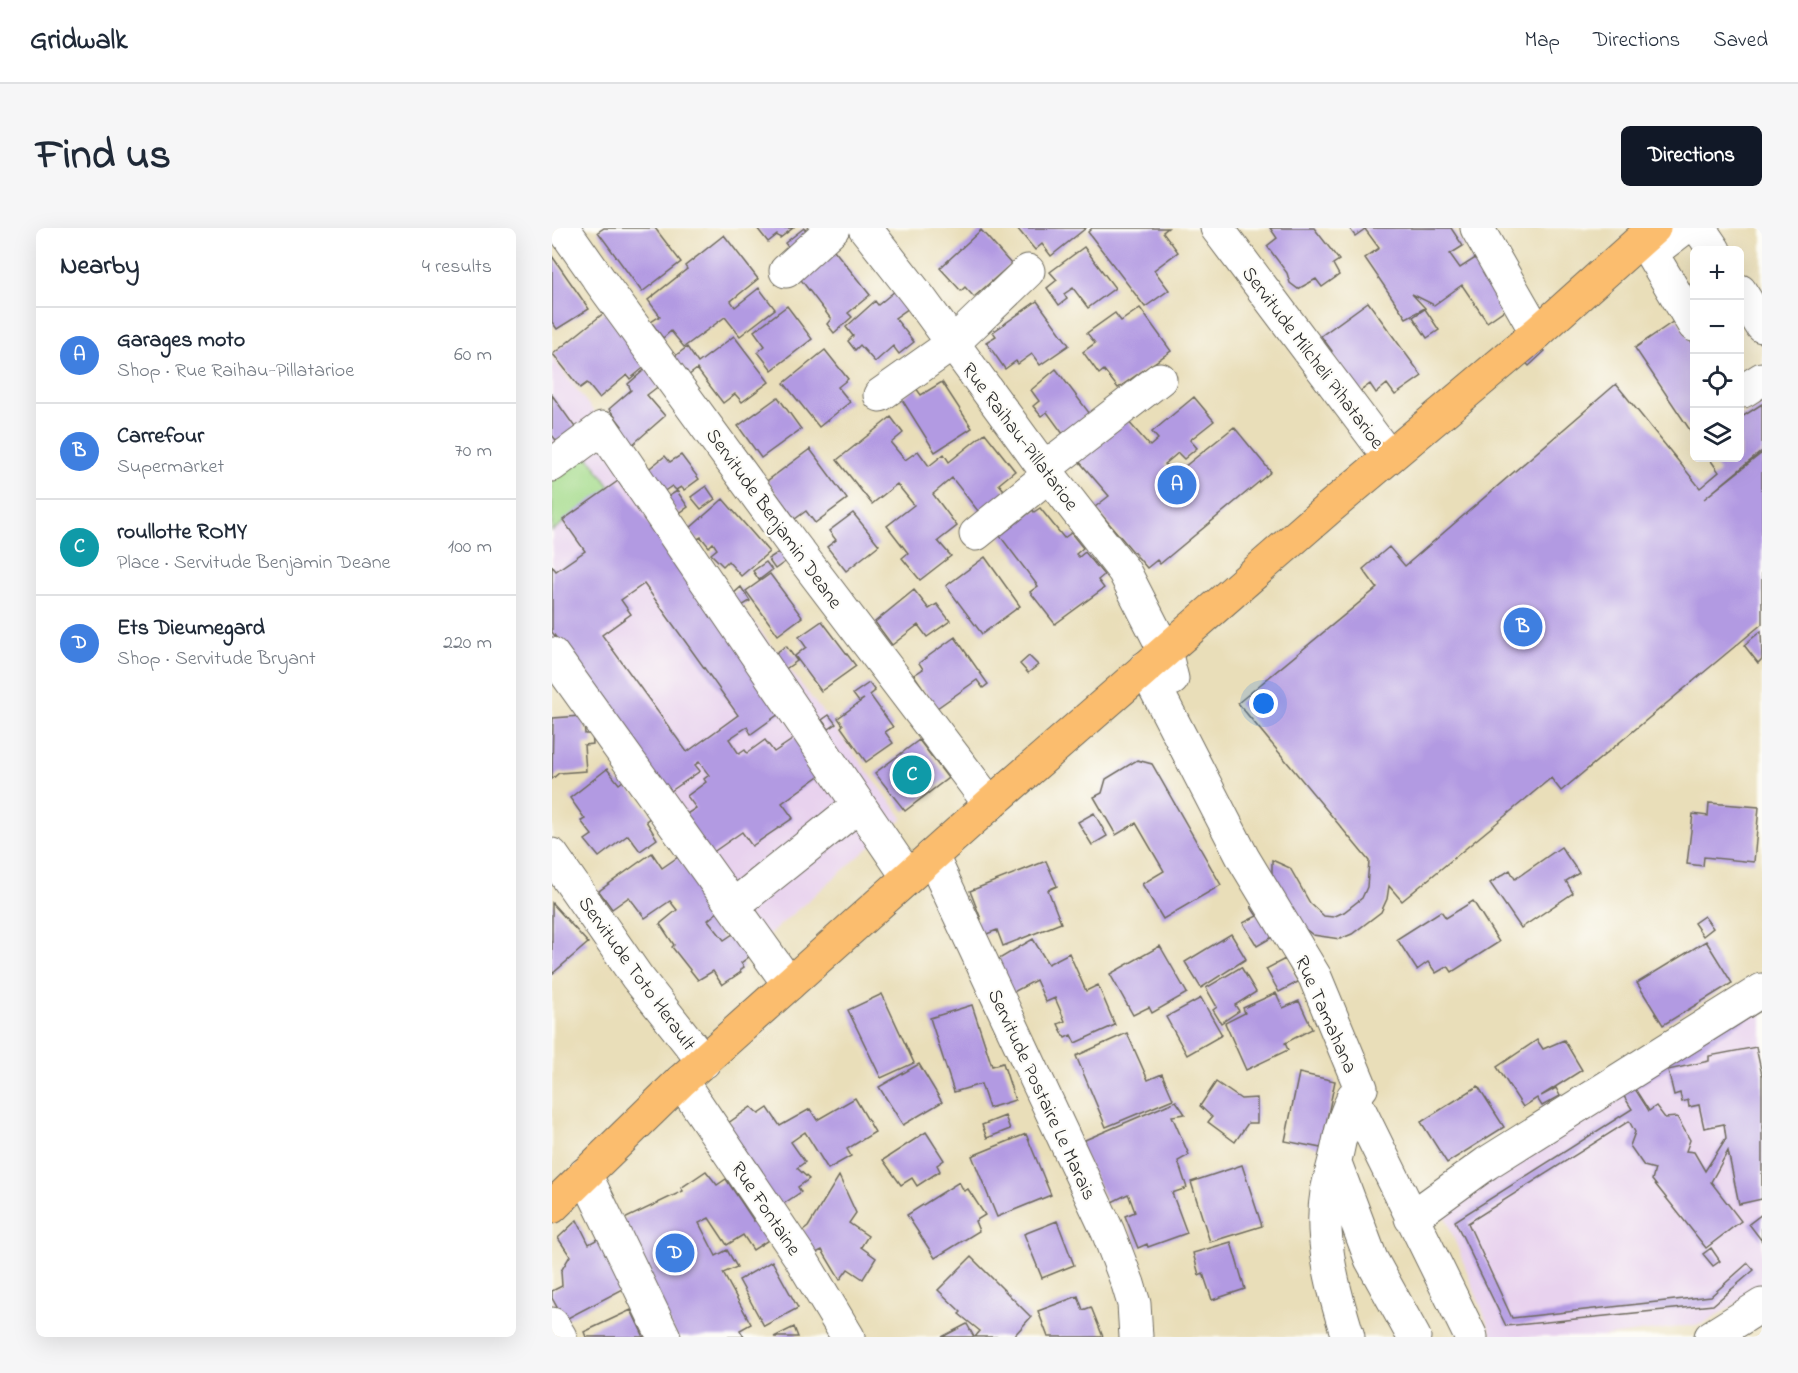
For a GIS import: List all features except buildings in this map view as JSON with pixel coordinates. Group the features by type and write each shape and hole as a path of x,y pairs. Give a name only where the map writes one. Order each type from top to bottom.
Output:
{"main road":[{"path":"554,1202 789,984 1155,659 1546,325 1668,230"}],"street":[{"name":"Servitude Benjamin Deane","path":"563,228 791,542 990,804"},
{"path":"786,271 833,228"},
{"name":"Rue Raihau-Pillatarioe","path":"865,228 1124,571 1185,746"},
{"name":"Servitude Milcheli Pihatarioe","path":"1217,228 1389,457"},
{"path":"1477,228 1546,325"},
{"path":"1495,228 1546,325"},
{"path":"1690,317 1652,256 1652,252 1668,230 1705,246"},
{"path":"880,395 952,344 1028,271"},
{"path":"1744,297 1762,326"},
{"path":"976,534 1058,458 1160,379"},
{"path":"1744,390 1762,379"},
{"path":"552,465 602,428 908,877"},
{"path":"552,654 789,984"},
{"name":"Rue Tamahana","path":"1185,746 1243,858 1315,977 1360,1088 1353,1097 1341,1132 1327,1194 1326,1232 1330,1267 1348,1337"},
{"path":"733,906 859,806"},
{"name":"Servitude Toto Herault","path":"552,855 637,977 692,1072"},
{"name":"Servitude Postaire Le Marais","path":"932,856 1108,1232 1131,1294 1136,1337"},
{"path":"1411,1218 1497,1157 1762,990"},
{"name":"Rue Fontaine","path":"692,1072 848,1337"},
{"path":"1353,1097 1471,1337"},
{"path":"1335,1163 1371,1259 1414,1337"},
{"path":"585,1174 664,1337"},
{"path":"1712,1337 1762,1305"},
{"path":"552,1324 560,1337"}],"shaded area":[{"path":"552,357 903,818 764,939 552,636"},
{"path":"1762,991 1762,1288 1702,1324 1601,1337 1493,1337 1442,1208"}],"green space":[{"path":"572,434 611,488 552,531 552,448"}],"place":[{"name":"Garages moto","path":"1177,485"},
{"name":"Carrefour","path":"1523,627"},
{"name":"roullotte ROMY","path":"912,775"},
{"name":"Ets Dieumegard","path":"675,1253"}]}
